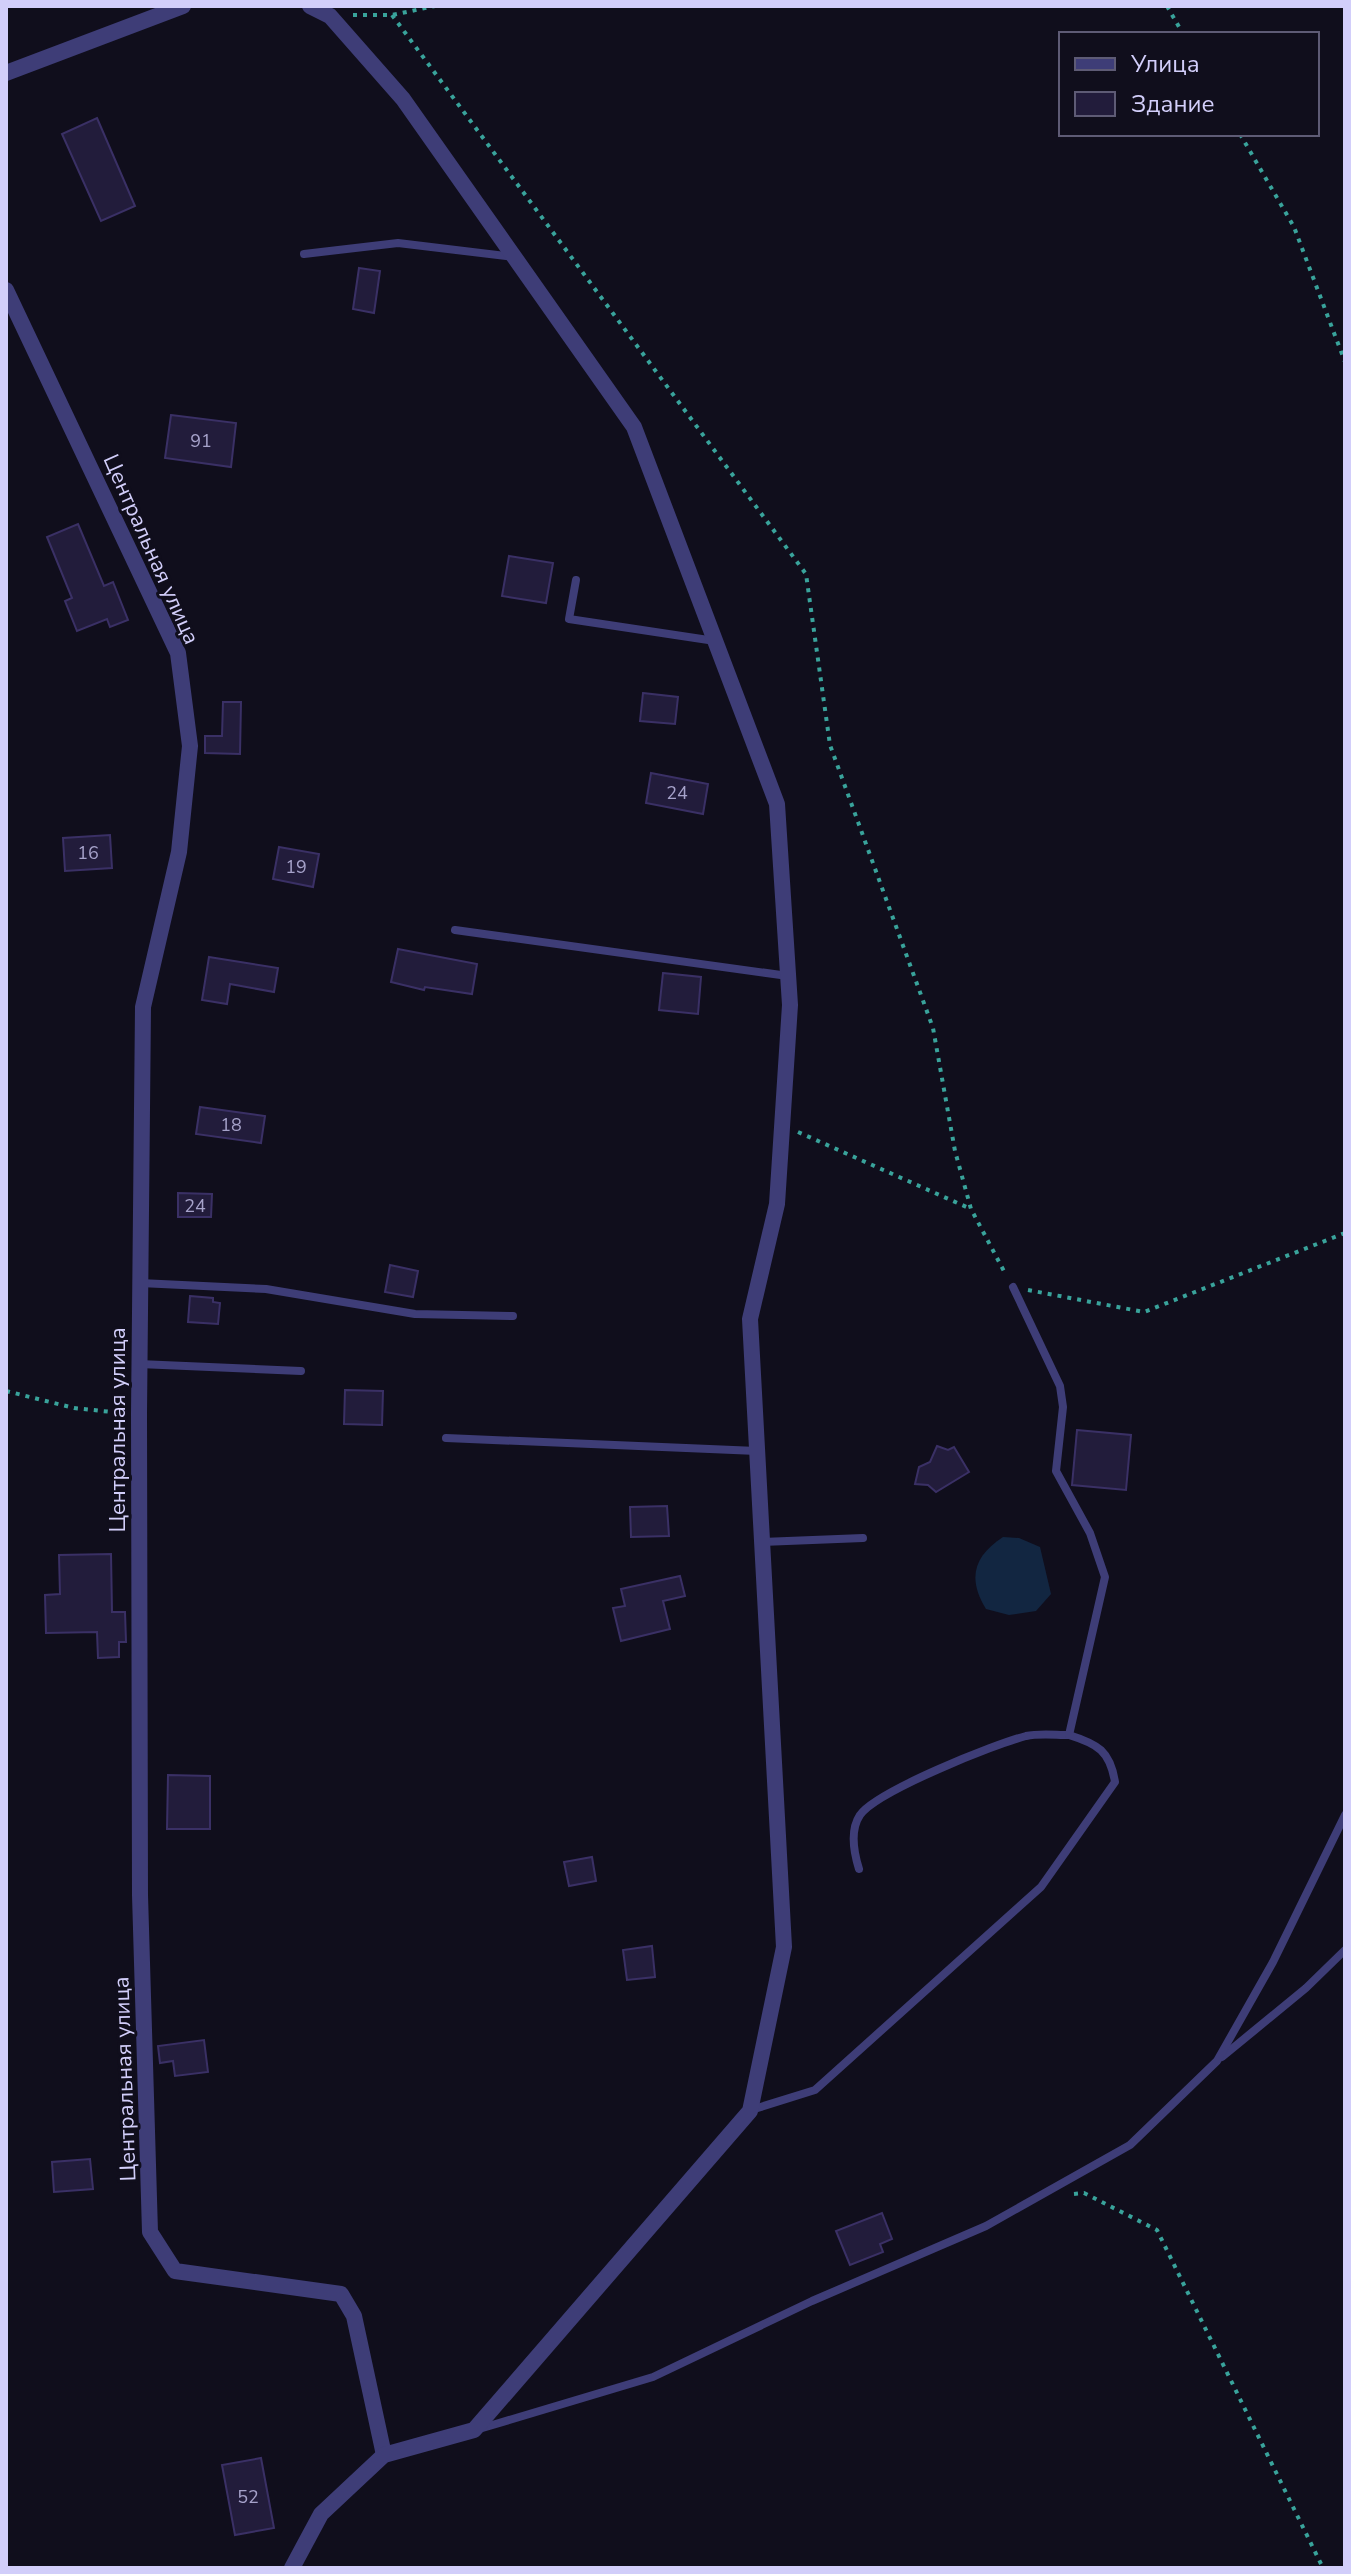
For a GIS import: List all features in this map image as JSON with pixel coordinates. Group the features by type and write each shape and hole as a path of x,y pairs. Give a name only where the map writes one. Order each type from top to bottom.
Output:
{"street":[{"path":"6,73 183,6"},
{"path":"292,2568 321,2514 384,2455 474,2430 750,2111 784,1947 750,1319 777,1204 790,1005 777,804 634,427 403,99 330,16 310,6"},
{"name":"Центральная улица","path":"6,290 178,653 190,746 179,852 143,1007 139,1364 140,1895 150,2232 175,2271 341,2294 354,2316 384,2455"}],"lane":[{"path":"304,254 398,243 515,258"},
{"path":"576,580 569,619 715,641"},
{"path":"455,930 788,976"},
{"path":"140,1283 266,1289 415,1314 513,1316"},
{"path":"1013,1287 1060,1386 1063,1407 1056,1471 1090,1533 1105,1577 1069,1735"},
{"path":"139,1364 301,1371"},
{"path":"446,1438 757,1451"},
{"path":"762,1542 863,1538"},
{"path":"750,2111 815,2090 1041,1887 1115,1782 1111,1760 1098,1744 1069,1735 1030,1735 994,1745 878,1799 859,1816 853,1850 859,1869"},
{"path":"1217,2061 1273,1962 1345,1815"},
{"path":"474,2430 653,2377 812,2301 986,2226 1130,2145 1217,2061 1306,1988 1345,1950"}],"path":[{"path":"330,16 392,15 435,6"},
{"path":"1167,6 1182,32"},
{"path":"392,15 806,574 830,745 933,1028 955,1151 971,1209 1013,1287 1144,1312 1345,1233"},
{"path":"1241,136 1294,227 1345,362"},
{"path":"782,1125 971,1209"},
{"path":"6,1391 74,1408 139,1414"},
{"path":"1043,2194 1084,2193 1157,2230 1323,2568"}],"water":[{"path":"1003,1537 1019,1538 1040,1547 1051,1594 1036,1611 1009,1615 986,1609 980,1598 976,1568 985,1552"}],"building":[{"path":"97,118 135,206 101,221 62,134"},
{"path":"359,268 380,271 374,313 353,309"},
{"path":"171,415 236,423 231,467 165,458"},
{"path":"78,524 104,586 113,582 128,620 110,627 107,619 77,631 65,601 72,598 47,537"},
{"path":"509,556 553,563 546,603 502,596"},
{"path":"643,693 678,697 675,724 640,721"},
{"path":"223,702 241,702 240,754 205,753 205,736 222,736"},
{"path":"651,773 708,784 703,814 646,803"},
{"path":"110,835 112,868 65,871 63,838"},
{"path":"279,847 319,854 313,887 273,879"},
{"path":"398,949 477,964 472,994 425,987 424,990 391,982"},
{"path":"209,957 278,968 274,992 230,984 227,1004 202,1000"},
{"path":"663,973 701,977 698,1014 659,1010"},
{"path":"200,1107 265,1116 261,1143 196,1134"},
{"path":"178,1193 212,1194 211,1217 178,1217"},
{"path":"390,1265 418,1271 413,1297 385,1292"},
{"path":"190,1296 213,1298 213,1302 220,1303 218,1324 188,1322"},
{"path":"345,1390 383,1391 382,1425 344,1424"},
{"path":"1077,1430 1131,1435 1126,1490 1072,1485"},
{"path":"937,1446 948,1450 954,1447 969,1472 936,1492 928,1485 915,1484 919,1467 930,1462"},
{"path":"667,1506 669,1536 631,1537 630,1507"},
{"path":"111,1554 112,1612 125,1612 126,1642 119,1642 119,1657 98,1658 97,1632 46,1633 45,1595 60,1594 59,1555"},
{"path":"680,1576 685,1596 663,1601 670,1629 621,1641 613,1608 625,1606 621,1589"},
{"path":"168,1775 210,1776 210,1829 167,1829"},
{"path":"592,1857 596,1881 569,1886 564,1862"},
{"path":"652,1946 655,1977 627,1980 623,1950"},
{"path":"204,2040 208,2072 175,2076 173,2061 160,2063 158,2046"},
{"path":"90,2159 93,2189 54,2192 52,2162"},
{"path":"882,2213 892,2239 880,2244 883,2252 850,2265 836,2231"},
{"path":"261,2458 274,2528 235,2535 222,2465"}]}
